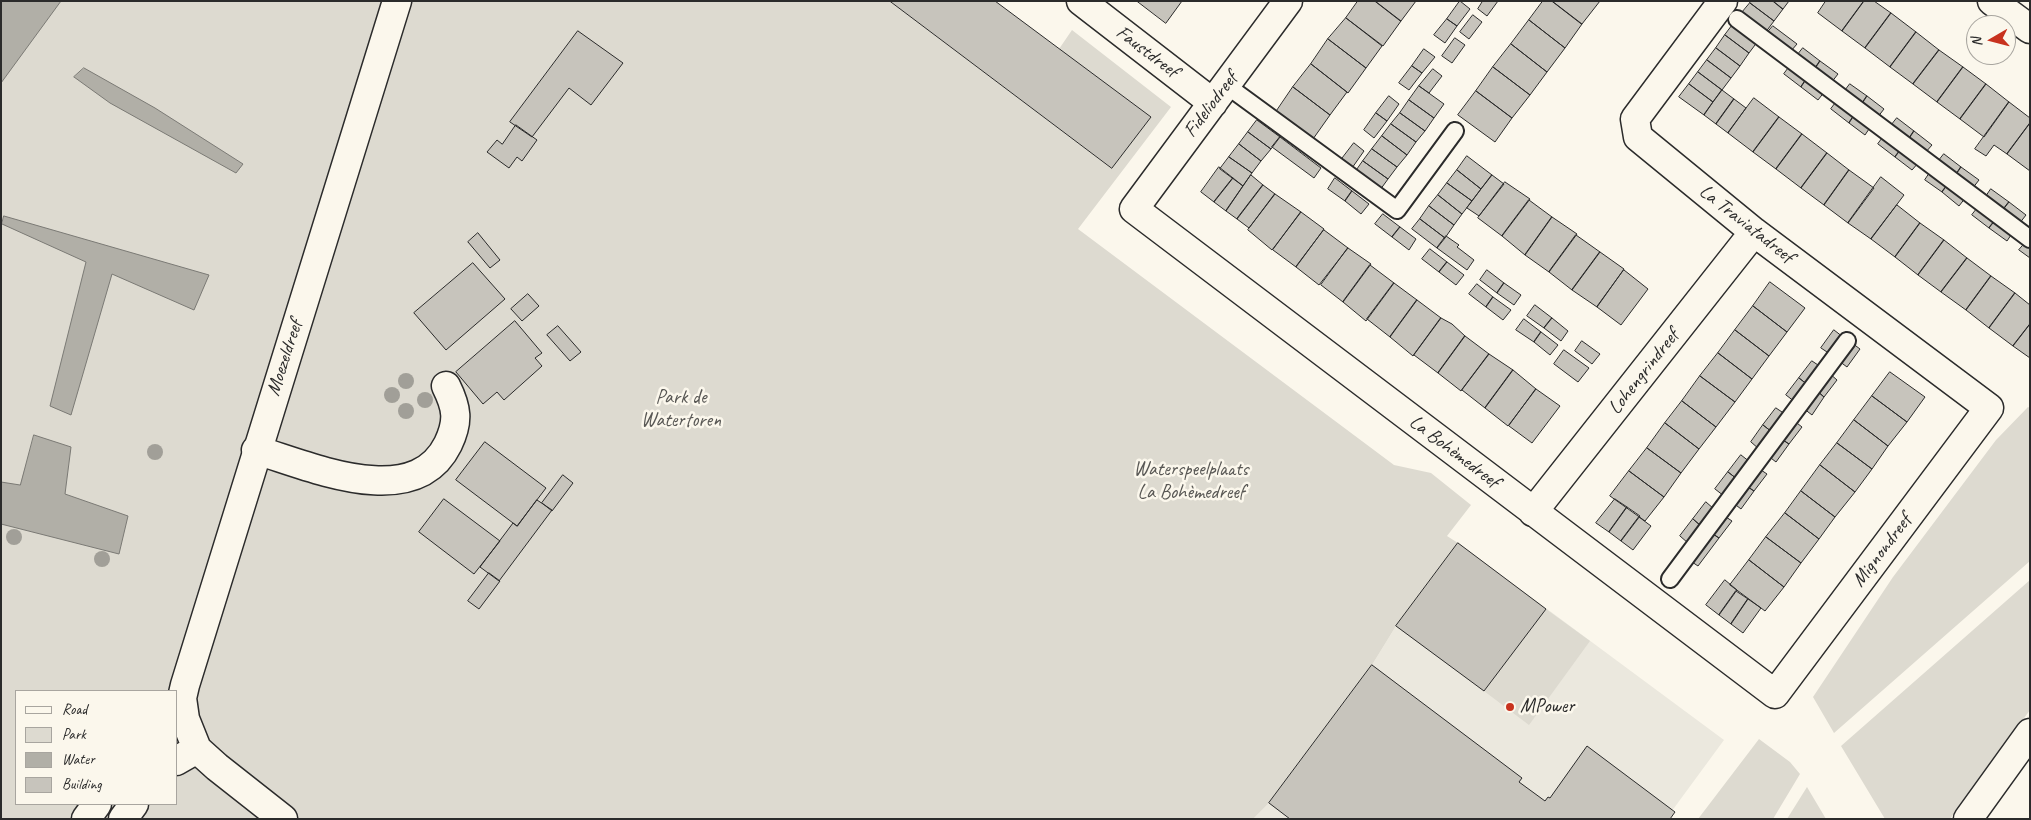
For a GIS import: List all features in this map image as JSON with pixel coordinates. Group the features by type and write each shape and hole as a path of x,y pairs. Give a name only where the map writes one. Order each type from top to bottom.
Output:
{"street":[{"name":"Moezeldreef","path":"180,710 184,685 397,1"},
{"name":"Faustdreef","path":"1081,1 1220,94"},
{"name":"Fideliodreef","path":"1134,209 1288,1"},
{"path":"1992,1 2030,29"},
{"name":"La Traviatadreef","path":"1730,10 1635,119 1638,137 1754,232 1989,408"},
{"name":"La Bohèmedreef","path":"1134,209 1775,694"},
{"name":"Lohengrindreef","path":"1533,512 1754,232"},
{"path":"256,450 353,478 379,481 406,479 430,468 444,452 452,434 456,410 446,386"},
{"name":"Mignondreef","path":"1775,694 1989,408"},
{"path":"180,710 185,719 187,755 212,764 283,819"},
{"path":"1968,819 2030,733"},
{"path":"86,819 96,805"},
{"path":"123,819 133,805"}],"lane":[{"path":"1730,10 2030,239"},
{"path":"1220,94 1397,210 1455,131"},
{"path":"1670,579 1847,341"}],"shaded area":[{"name":"MPower","path":"1458,543 1724,740 1666,819 1253,819 1269,803 1372,665 1396,626"}],"green space":[{"name":"Park de Watertoren","path":"1,1 890,1 1112,168 1151,117 1059,49 1072,30 1171,107 1078,229 1394,465 1431,473 1471,505 1447,536 1458,543 1396,626 1372,665 1269,803 1253,819 1,819"},
{"path":"2028,407 2030,408 2030,561 1834,733 1813,697 1893,577 1996,440"},
{"path":"2030,580 2030,710 1950,819 1885,819 1841,746"},
{"path":"1546,609 1590,641 1529,725 1484,691"},
{"path":"1759,739 1790,762 1800,774 1773,819 1698,819"},
{"path":"1807,787 1826,819 1787,819"}],"water":[{"path":"1,1 61,1 1,83"},
{"path":"84,68 155,108 243,164 236,173 110,103 74,77"},
{"path":"4,216 209,275 194,310 112,274 71,415 50,406 86,262 2,224"},
{"path":"34,435 71,447 65,494 128,516 119,554 1,524 1,482 20,485"}],"building":[{"path":"890,1 995,1 1151,117 1112,168"},
{"path":"1137,1 1182,1 1166,23"},
{"path":"1358,1 1375,1 1401,21 1383,46 1346,18"},
{"path":"1375,1 1416,1 1401,21"},
{"path":"1460,1 1470,9 1457,26 1447,19"},
{"path":"1483,1 1498,1 1487,16 1478,9"},
{"path":"1543,1 1552,1 1582,24 1565,48 1529,20"},
{"path":"1552,1 1600,1 1582,24"},
{"path":"1751,1 1773,1 1783,9 1774,21 1750,3"},
{"path":"1773,1 1789,1 1783,9"},
{"path":"1826,1 1864,1 1842,31 1818,13"},
{"path":"1864,1 1874,1 1891,13 1865,48 1842,31"},
{"path":"1750,3 1774,21 1765,33 1740,15"},
{"path":"1891,13 1916,32 1890,67 1865,48"},
{"path":"1473,15 1482,22 1469,39 1460,32"},
{"path":"1346,18 1382,46 1366,68 1328,39"},
{"path":"1447,19 1457,26 1445,43 1434,35"},
{"path":"1529,20 1565,48 1547,72 1511,44"},
{"path":"1734,23 1758,41 1749,53 1725,35"},
{"path":"1773,26 1797,44 1791,51 1767,33"},
{"path":"578,31 623,63 591,105 569,88 532,137 510,122"},
{"path":"1916,32 1939,50 1913,84 1890,67"},
{"path":"1725,35 1749,53 1740,66 1716,48"},
{"path":"1455,38 1465,45 1452,63 1442,56"},
{"path":"1328,39 1366,68 1348,93 1311,64"},
{"path":"1511,44 1547,72 1530,95 1493,67"},
{"path":"1716,48 1740,66 1731,78 1707,60"},
{"path":"1803,48 1820,61 1814,70 1796,57"},
{"path":"1424,49 1435,57 1422,73 1412,66"},
{"path":"1939,50 1963,67 1937,102 1913,84"},
{"path":"1707,60 1731,78 1722,90 1698,72"},
{"path":"1820,61 1838,74 1831,83 1814,70"},
{"path":"1311,64 1347,92 1330,115 1293,87"},
{"path":"1412,66 1422,73 1409,90 1399,83"},
{"path":"1790,66 1807,78 1801,87 1784,74"},
{"path":"1493,67 1530,95 1512,118 1476,91"},
{"path":"1963,67 1986,84 1960,119 1937,102"},
{"path":"1433,69 1442,76 1429,93 1419,86"},
{"path":"1698,72 1722,90 1713,102 1689,84"},
{"path":"1807,78 1825,91 1818,100 1801,87"},
{"path":"1689,84 1713,102 1704,115 1679,97"},
{"path":"1850,84 1867,96 1861,105 1844,92"},
{"path":"1986,84 2009,102 1984,137 1960,119"},
{"path":"1419,86 1444,104 1434,118 1409,100"},
{"path":"1293,87 1330,115 1313,139 1276,112"},
{"path":"1722,90 1734,99 1716,124 1704,115"},
{"path":"1476,91 1512,118 1495,142 1458,115"},
{"path":"1389,96 1399,104 1387,121 1376,113"},
{"path":"1867,96 1884,109 1877,118 1861,105"},
{"path":"1754,98 1779,117 1753,152 1728,133"},
{"path":"1734,99 1746,108 1728,133 1716,124"},
{"path":"1409,100 1434,118 1425,131 1400,113"},
{"path":"1837,101 1855,114 1849,123 1831,109"},
{"path":"2009,102 2030,118 2030,123 2007,154 1994,145 1986,156 1975,149"},
{"path":"1376,113 1387,121 1374,138 1364,130"},
{"path":"1400,113 1425,131 1416,142 1391,124"},
{"path":"1855,114 1871,126 1865,135 1849,123"},
{"path":"1779,117 1802,134 1776,169 1753,152"},
{"path":"1897,118 1914,131 1908,140 1890,127"},
{"path":"1257,120 1280,137 1271,149 1248,132"},
{"path":"2030,123 2030,171 2007,154"},
{"path":"1391,124 1416,142 1407,155 1382,136"},
{"path":"516,125 537,140 522,161 517,157 509,168 487,152 497,140 502,144"},
{"path":"1914,131 1932,145 1925,153 1908,140"},
{"path":"1248,132 1271,149 1261,161 1239,144"},
{"path":"1802,134 1827,153 1801,188 1776,169"},
{"path":"1382,136 1407,155 1397,167 1372,149"},
{"path":"1884,136 1901,149 1895,157 1878,144"},
{"path":"1280,137 1321,168 1314,178 1272,147"},
{"path":"1354,143 1364,151 1352,168 1341,160"},
{"path":"1239,144 1261,161 1252,173 1229,157"},
{"path":"1372,149 1397,167 1388,179 1363,161"},
{"path":"1901,149 1919,162 1912,170 1895,157"},
{"path":"1827,153 1849,170 1824,205 1801,188"},
{"path":"1944,154 1961,167 1955,176 1937,163"},
{"path":"1467,156 1492,175 1481,189 1457,170"},
{"path":"1229,157 1252,173 1243,186 1220,169"},
{"path":"1363,161 1388,179 1380,190 1356,171"},
{"path":"1219,167 1233,178 1214,202 1201,192"},
{"path":"1961,167 1979,180 1972,189 1955,176"},
{"path":"1457,170 1481,189 1472,201 1447,183"},
{"path":"1849,170 1874,188 1848,223 1824,205"},
{"path":"1931,171 1948,184 1942,192 1925,180"},
{"path":"1251,175 1263,185 1237,219 1226,211"},
{"path":"1492,175 1504,184 1479,216 1467,208"},
{"path":"1881,177 1904,195 1871,239 1848,223"},
{"path":"1233,178 1243,186 1226,211 1214,202"},
{"path":"1335,178 1352,191 1345,201 1328,189"},
{"path":"1505,182 1530,199 1502,236 1478,218"},
{"path":"1447,183 1472,201 1462,214 1438,195"},
{"path":"1948,184 1966,197 1959,206 1942,192"},
{"path":"1263,185 1275,194 1249,228 1237,219"},
{"path":"1991,189 2009,202 2002,211 1985,198"},
{"path":"1352,191 1369,204 1361,214 1345,201"},
{"path":"1275,194 1301,212 1272,250 1248,230"},
{"path":"1438,195 1462,214 1454,225 1429,206"},
{"path":"1529,200 1552,217 1525,255 1502,236"},
{"path":"2009,202 2026,215 2019,224 2002,211"},
{"path":"1897,205 1920,223 1895,257 1871,239"},
{"path":"1429,206 1454,225 1445,238 1420,219"},
{"path":"1979,206 1996,219 1989,228 1972,215"},
{"path":"1301,212 1324,229 1296,267 1273,250"},
{"path":"1383,214 1400,227 1392,237 1375,224"},
{"path":"1552,217 1577,234 1549,272 1525,255"},
{"path":"1420,219 1445,238 1437,248 1412,229"},
{"path":"1996,219 2013,232 2007,241 1989,228"},
{"path":"1920,223 1944,240 1918,275 1895,257"},
{"path":"1400,227 1416,239 1409,250 1392,237"},
{"path":"1324,230 1348,248 1319,285 1296,267"},
{"path":"478,233 500,260 490,268 468,242"},
{"path":"1576,235 1600,252 1572,290 1549,272"},
{"path":"1446,236 1459,245 1457,247 1474,260 1467,270 1437,248"},
{"path":"1944,240 1967,258 1941,292 1918,275"},
{"path":"2026,242 2030,245 2030,258 2019,250"},
{"path":"1348,248 1371,264 1343,302 1321,285"},
{"path":"1430,249 1447,262 1439,272 1422,259"},
{"path":"1600,252 1624,269 1597,307 1572,290"},
{"path":"1967,258 1991,276 1966,310 1941,292"},
{"path":"1447,262 1464,275 1456,285 1439,272"},
{"path":"473,263 505,299 446,350 414,313"},
{"path":"1370,265 1394,283 1366,321 1343,302"},
{"path":"1487,270 1504,283 1497,293 1480,280"},
{"path":"1624,270 1648,289 1621,325 1597,307"},
{"path":"1991,276 2015,293 1989,328 1966,310"},
{"path":"1770,282 1805,308 1787,332 1753,306"},
{"path":"1394,283 1417,300 1390,337 1367,319"},
{"path":"1504,283 1521,295 1514,305 1497,293"},
{"path":"1477,284 1493,297 1486,307 1469,294"},
{"path":"2015,293 2030,305 2030,324 2013,346 1989,328"},
{"path":"528,294 539,306 522,321 511,309"},
{"path":"1493,297 1511,310 1503,320 1486,307"},
{"path":"1417,300 1441,318 1413,356 1390,337"},
{"path":"1535,305 1552,318 1544,328 1527,316"},
{"path":"1753,306 1787,332 1769,356 1735,330"},
{"path":"1441,318 1452,324 1465,336 1438,373 1414,355"},
{"path":"1552,318 1568,331 1561,341 1544,328"},
{"path":"1524,319 1541,332 1534,342 1516,330"},
{"path":"515,321 542,353 535,358 542,366 504,400 497,392 483,404 456,372"},
{"path":"2030,324 2030,358 2013,346"},
{"path":"558,326 581,352 570,361 547,335"},
{"path":"1735,330 1769,356 1752,379 1718,353"},
{"path":"1834,330 1843,337 1830,354 1821,348"},
{"path":"1541,332 1558,345 1550,355 1534,342"},
{"path":"1465,336 1489,354 1461,391 1438,373"},
{"path":"1582,341 1600,354 1592,364 1575,351"},
{"path":"1852,343 1860,349 1847,367 1839,361"},
{"path":"1564,350 1589,368 1578,382 1554,364"},
{"path":"1718,353 1752,379 1735,402 1700,376"},
{"path":"1489,354 1513,370 1485,408 1462,390"},
{"path":"1812,361 1821,367 1808,385 1799,378"},
{"path":"1513,370 1536,389 1508,426 1485,408"},
{"path":"1890,372 1925,397 1907,422 1872,396"},
{"path":"1829,373 1837,380 1824,397 1816,390"},
{"path":"1700,376 1735,402 1716,427 1682,401"},
{"path":"1799,378 1808,385 1795,402 1786,395"},
{"path":"1536,389 1560,406 1532,443 1509,426"},
{"path":"1816,390 1824,397 1812,415 1803,408"},
{"path":"1872,396 1907,422 1888,446 1854,420"},
{"path":"1682,401 1716,427 1699,449 1665,423"},
{"path":"1776,408 1785,414 1772,432 1763,425"},
{"path":"1793,420 1802,427 1789,444 1780,438"},
{"path":"1854,420 1888,446 1872,469 1837,443"},
{"path":"1665,423 1699,449 1681,473 1647,448"},
{"path":"1763,425 1772,432 1759,449 1751,442"},
{"path":"1780,438 1789,444 1776,462 1767,455"},
{"path":"485,442 546,488 517,526 456,480"},
{"path":"1837,443 1872,469 1855,492 1820,465"},
{"path":"1647,448 1681,473 1664,497 1629,471"},
{"path":"1741,455 1750,462 1737,479 1728,472"},
{"path":"1820,465 1855,492 1835,517 1801,491"},
{"path":"1758,468 1767,474 1754,491 1745,485"},
{"path":"1629,471 1664,497 1645,521 1610,496"},
{"path":"1728,472 1737,479 1724,496 1715,489"},
{"path":"563,475 573,483 552,511 542,503"},
{"path":"1745,485 1754,491 1741,509 1732,502"},
{"path":"1801,491 1835,517 1819,539 1785,513"},
{"path":"444,499 500,541 474,574 419,532"},
{"path":"1615,499 1627,507 1609,532 1596,523"},
{"path":"537,500 552,510 499,581 480,567 513,523 517,526"},
{"path":"1706,502 1714,509 1701,526 1693,519"},
{"path":"1627,507 1640,516 1621,541 1609,532"},
{"path":"1785,513 1819,539 1801,563 1766,537"},
{"path":"1723,515 1732,521 1719,538 1710,532"},
{"path":"1639,517 1651,526 1633,550 1621,541"},
{"path":"1693,519 1701,526 1688,543 1680,536"},
{"path":"1710,532 1719,538 1698,566 1689,560"},
{"path":"1766,537 1801,563 1784,587 1749,560"},
{"path":"1458,543 1546,609 1484,691 1396,626"},
{"path":"1749,560 1784,587 1765,611 1730,585"},
{"path":"489,573 500,581 479,609 468,601"},
{"path":"1725,580 1737,590 1719,615 1706,605"},
{"path":"1736,591 1748,599 1731,624 1719,615"},
{"path":"1748,599 1761,608 1743,633 1731,624"},
{"path":"1372,665 1522,778 1519,782 1545,801 1548,797 1550,798 1587,746 1675,812 1670,819 1290,819 1269,803"}],"place":[{"name":"MPower","path":"1510,707"}],"park label":[{"name":"Waterspeelplaats La Bohèmedreef","path":"1191,482"}]}
